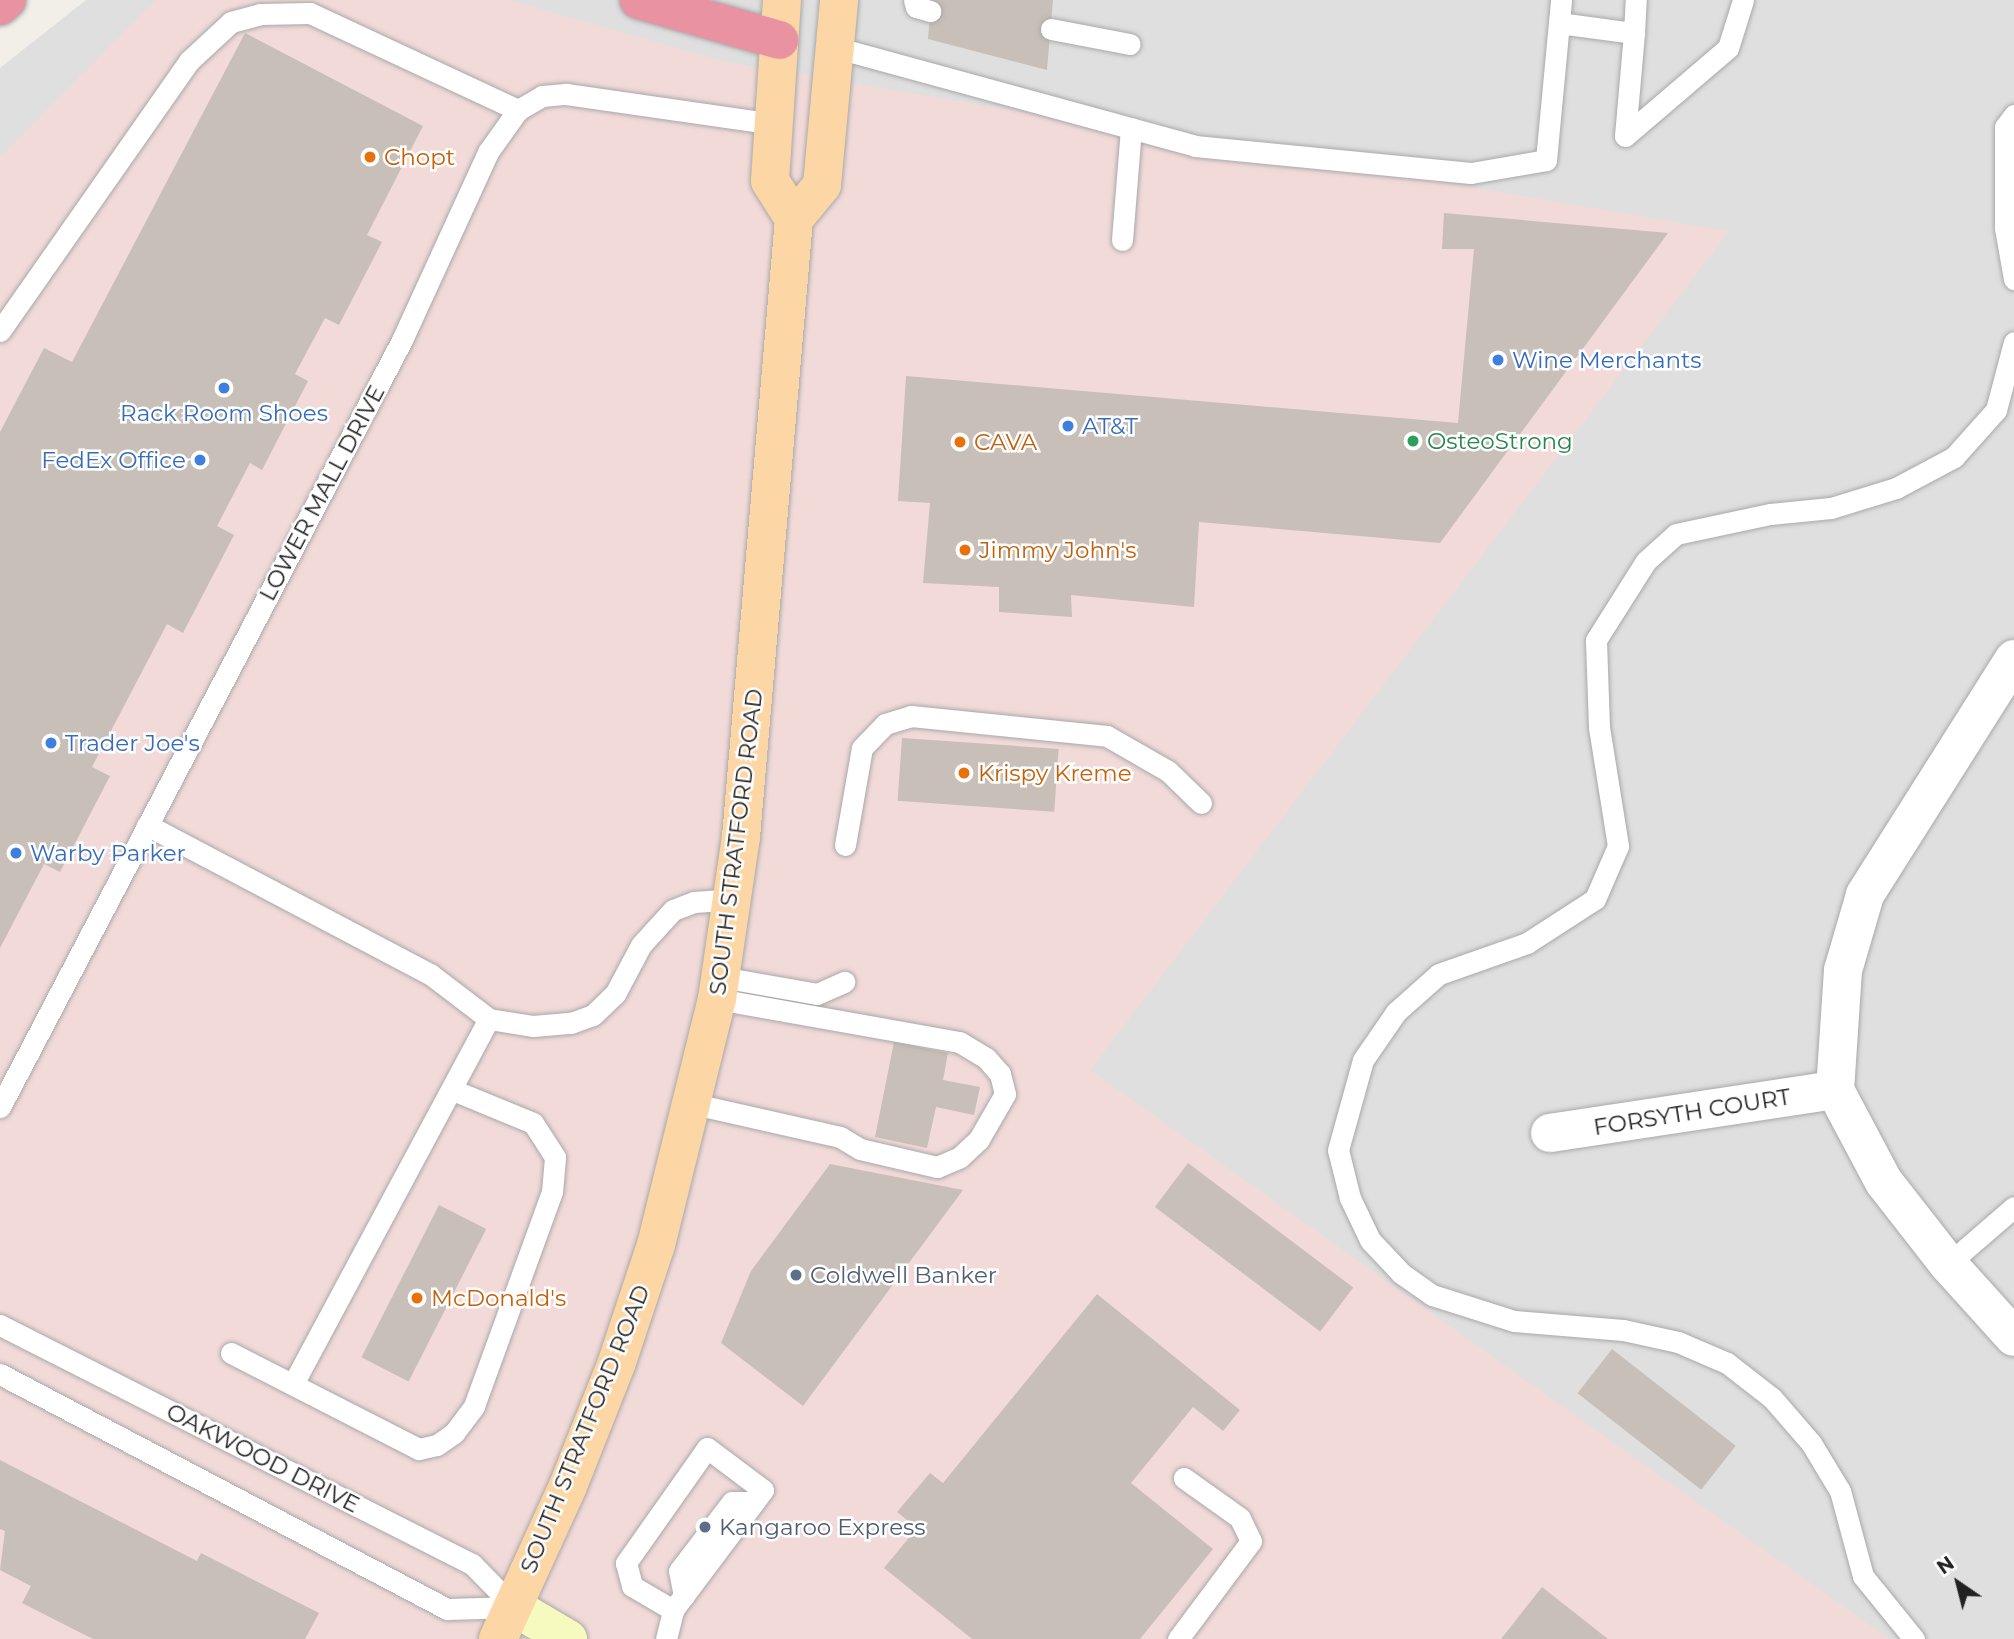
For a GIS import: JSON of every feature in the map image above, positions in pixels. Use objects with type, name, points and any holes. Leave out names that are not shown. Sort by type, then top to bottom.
[{"type":"highway","points":[[0,6],[7,0]]},
{"type":"highway","points":[[639,0],[779,40]]},
{"type":"main road","points":[[782,0],[770,181],[794,219],[822,185],[839,0]]},
{"type":"main road","points":[[779,40],[834,47]]},
{"type":"main road","name":"SOUTH STRATFORD ROAD","points":[[506,1623],[616,1365],[656,1245],[694,1104],[719,988],[733,899],[794,219]]},
{"type":"street","points":[[2014,659],[1865,895],[1843,970],[1835,1090],[1884,1182],[1948,1264],[2014,1338]]},
{"type":"street","name":"FORSYTH COURT","points":[[1550,1133],[1835,1090]]},
{"type":"street","name":"OAKWOOD DRIVE","points":[[506,1623],[568,1639]]},
{"type":"lane","points":[[834,47],[1195,146],[1471,173],[1546,160],[1561,0]]},
{"type":"lane","points":[[1636,0],[1625,136],[1728,48],[1744,0]]},
{"type":"lane","points":[[0,331],[189,61],[231,22],[260,14],[310,13],[517,110],[542,96],[566,94],[774,124]]},
{"type":"lane","points":[[1559,23],[1634,33]]},
{"type":"lane","points":[[1051,29],[1130,44]]},
{"type":"lane","name":"LOWER MALL DRIVE","points":[[0,1107],[402,340],[488,152],[517,110]]},
{"type":"lane","points":[[2014,115],[2005,127],[2005,228],[2014,279]]},
{"type":"lane","points":[[1122,240],[1131,128]]},
{"type":"lane","points":[[1914,1639],[1863,1576],[1840,1491],[1811,1443],[1772,1398],[1727,1363],[1678,1342],[1623,1330],[1514,1321],[1432,1295],[1401,1273],[1370,1240],[1350,1198],[1338,1150],[1363,1060],[1396,1013],[1439,974],[1527,943],[1595,899],[1618,846],[1599,727],[1596,640],[1646,561],[1676,534],[1770,514],[1831,508],[1896,488],[1954,457],[1996,410],[2014,342]]},
{"type":"lane","points":[[845,845],[862,748],[885,724],[911,716],[1107,736],[1168,771],[1201,803]]},
{"type":"lane","points":[[147,825],[430,974],[489,1019],[552,1026],[593,1015],[615,994],[641,945],[673,910],[694,902],[733,899]]},
{"type":"lane","points":[[719,988],[817,994],[844,982]]},
{"type":"lane","points":[[694,1104],[840,1138],[860,1149],[937,1167],[960,1157],[979,1139],[1005,1094],[993,1066],[959,1042],[719,988]]},
{"type":"lane","points":[[293,1384],[489,1019]]},
{"type":"lane","points":[[231,1353],[419,1448],[437,1445],[454,1433],[474,1406],[552,1192],[555,1157],[533,1123],[453,1090]]},
{"type":"lane","points":[[1948,1264],[2014,1207]]},
{"type":"lane","name":"OAKWOOD DRIVE","points":[[0,1325],[472,1564],[506,1623]]},
{"type":"lane","name":"OAKWOOD DRIVE","points":[[0,1374],[447,1609],[506,1623]]},
{"type":"lane","points":[[666,1639],[679,1603],[763,1490],[707,1448],[626,1563],[632,1586],[679,1603]]},
{"type":"lane","points":[[1178,1639],[1251,1541],[1240,1518],[1184,1478]]},
{"type":"shaded area","points":[[86,0],[2014,0],[2014,1639],[0,1639],[0,68]]},
{"type":"shaded area","points":[[156,0],[509,0],[726,62],[1729,231],[1090,1070],[1889,1639],[0,1639],[0,157]]},
{"type":"building","points":[[931,0],[1053,0],[1047,70],[928,39]]},
{"type":"building","points":[[245,33],[423,126],[367,235],[382,242],[339,325],[325,318],[295,374],[308,381],[262,470],[250,463],[217,526],[234,535],[183,633],[167,624],[92,767],[110,776],[60,872],[44,864],[0,948],[0,432],[44,348],[72,362]]},
{"type":"building","points":[[1444,213],[1668,233],[1440,543],[1199,522],[1194,607],[1071,595],[1072,617],[999,612],[999,587],[923,583],[930,503],[898,501],[906,376],[1458,423],[1474,249],[1442,249]]},
{"type":"building","points":[[902,738],[1059,749],[1054,812],[898,801]]},
{"type":"building","points":[[894,1042],[948,1053],[943,1080],[980,1087],[974,1115],[936,1107],[927,1148],[875,1137]]},
{"type":"building","points":[[1188,1163],[1353,1288],[1320,1332],[1155,1207]]},
{"type":"building","points":[[830,1164],[963,1190],[803,1406],[721,1343],[751,1271]]},
{"type":"building","points":[[439,1205],[486,1229],[409,1381],[361,1357]]},
{"type":"building","points":[[1097,1294],[1240,1410],[1223,1431],[1193,1407],[1131,1483],[1213,1549],[1140,1639],[972,1639],[884,1568],[917,1528],[897,1512],[930,1473],[943,1483]]},
{"type":"building","points":[[1612,1349],[1736,1446],[1701,1490],[1578,1393]]},
{"type":"building","points":[[0,1460],[197,1561],[201,1553],[319,1613],[305,1639],[93,1639],[22,1603],[31,1586],[0,1570],[5,1531],[0,1529]]},
{"type":"building","points":[[1542,1587],[1608,1639],[1501,1639]]},
{"type":"place","name":"Chopt","points":[[370,157]]},
{"type":"place","name":"Wine Merchants","points":[[1498,360]]},
{"type":"place","name":"Rack Room Shoes","points":[[224,388]]},
{"type":"place","name":"AT&T","points":[[1068,426]]},
{"type":"place","name":"OsteoStrong","points":[[1413,441]]},
{"type":"place","name":"CAVA","points":[[960,442]]},
{"type":"place","name":"FedEx Office","points":[[200,460]]},
{"type":"place","name":"Jimmy John's","points":[[965,550]]},
{"type":"place","name":"Trader Joe's","points":[[51,743]]},
{"type":"place","name":"Krispy Kreme","points":[[964,773]]},
{"type":"place","name":"Warby Parker","points":[[16,853]]},
{"type":"place","name":"Coldwell Banker","points":[[796,1275]]},
{"type":"place","name":"McDonald's","points":[[417,1298]]},
{"type":"place","name":"Kangaroo Express","points":[[705,1527]]}]
